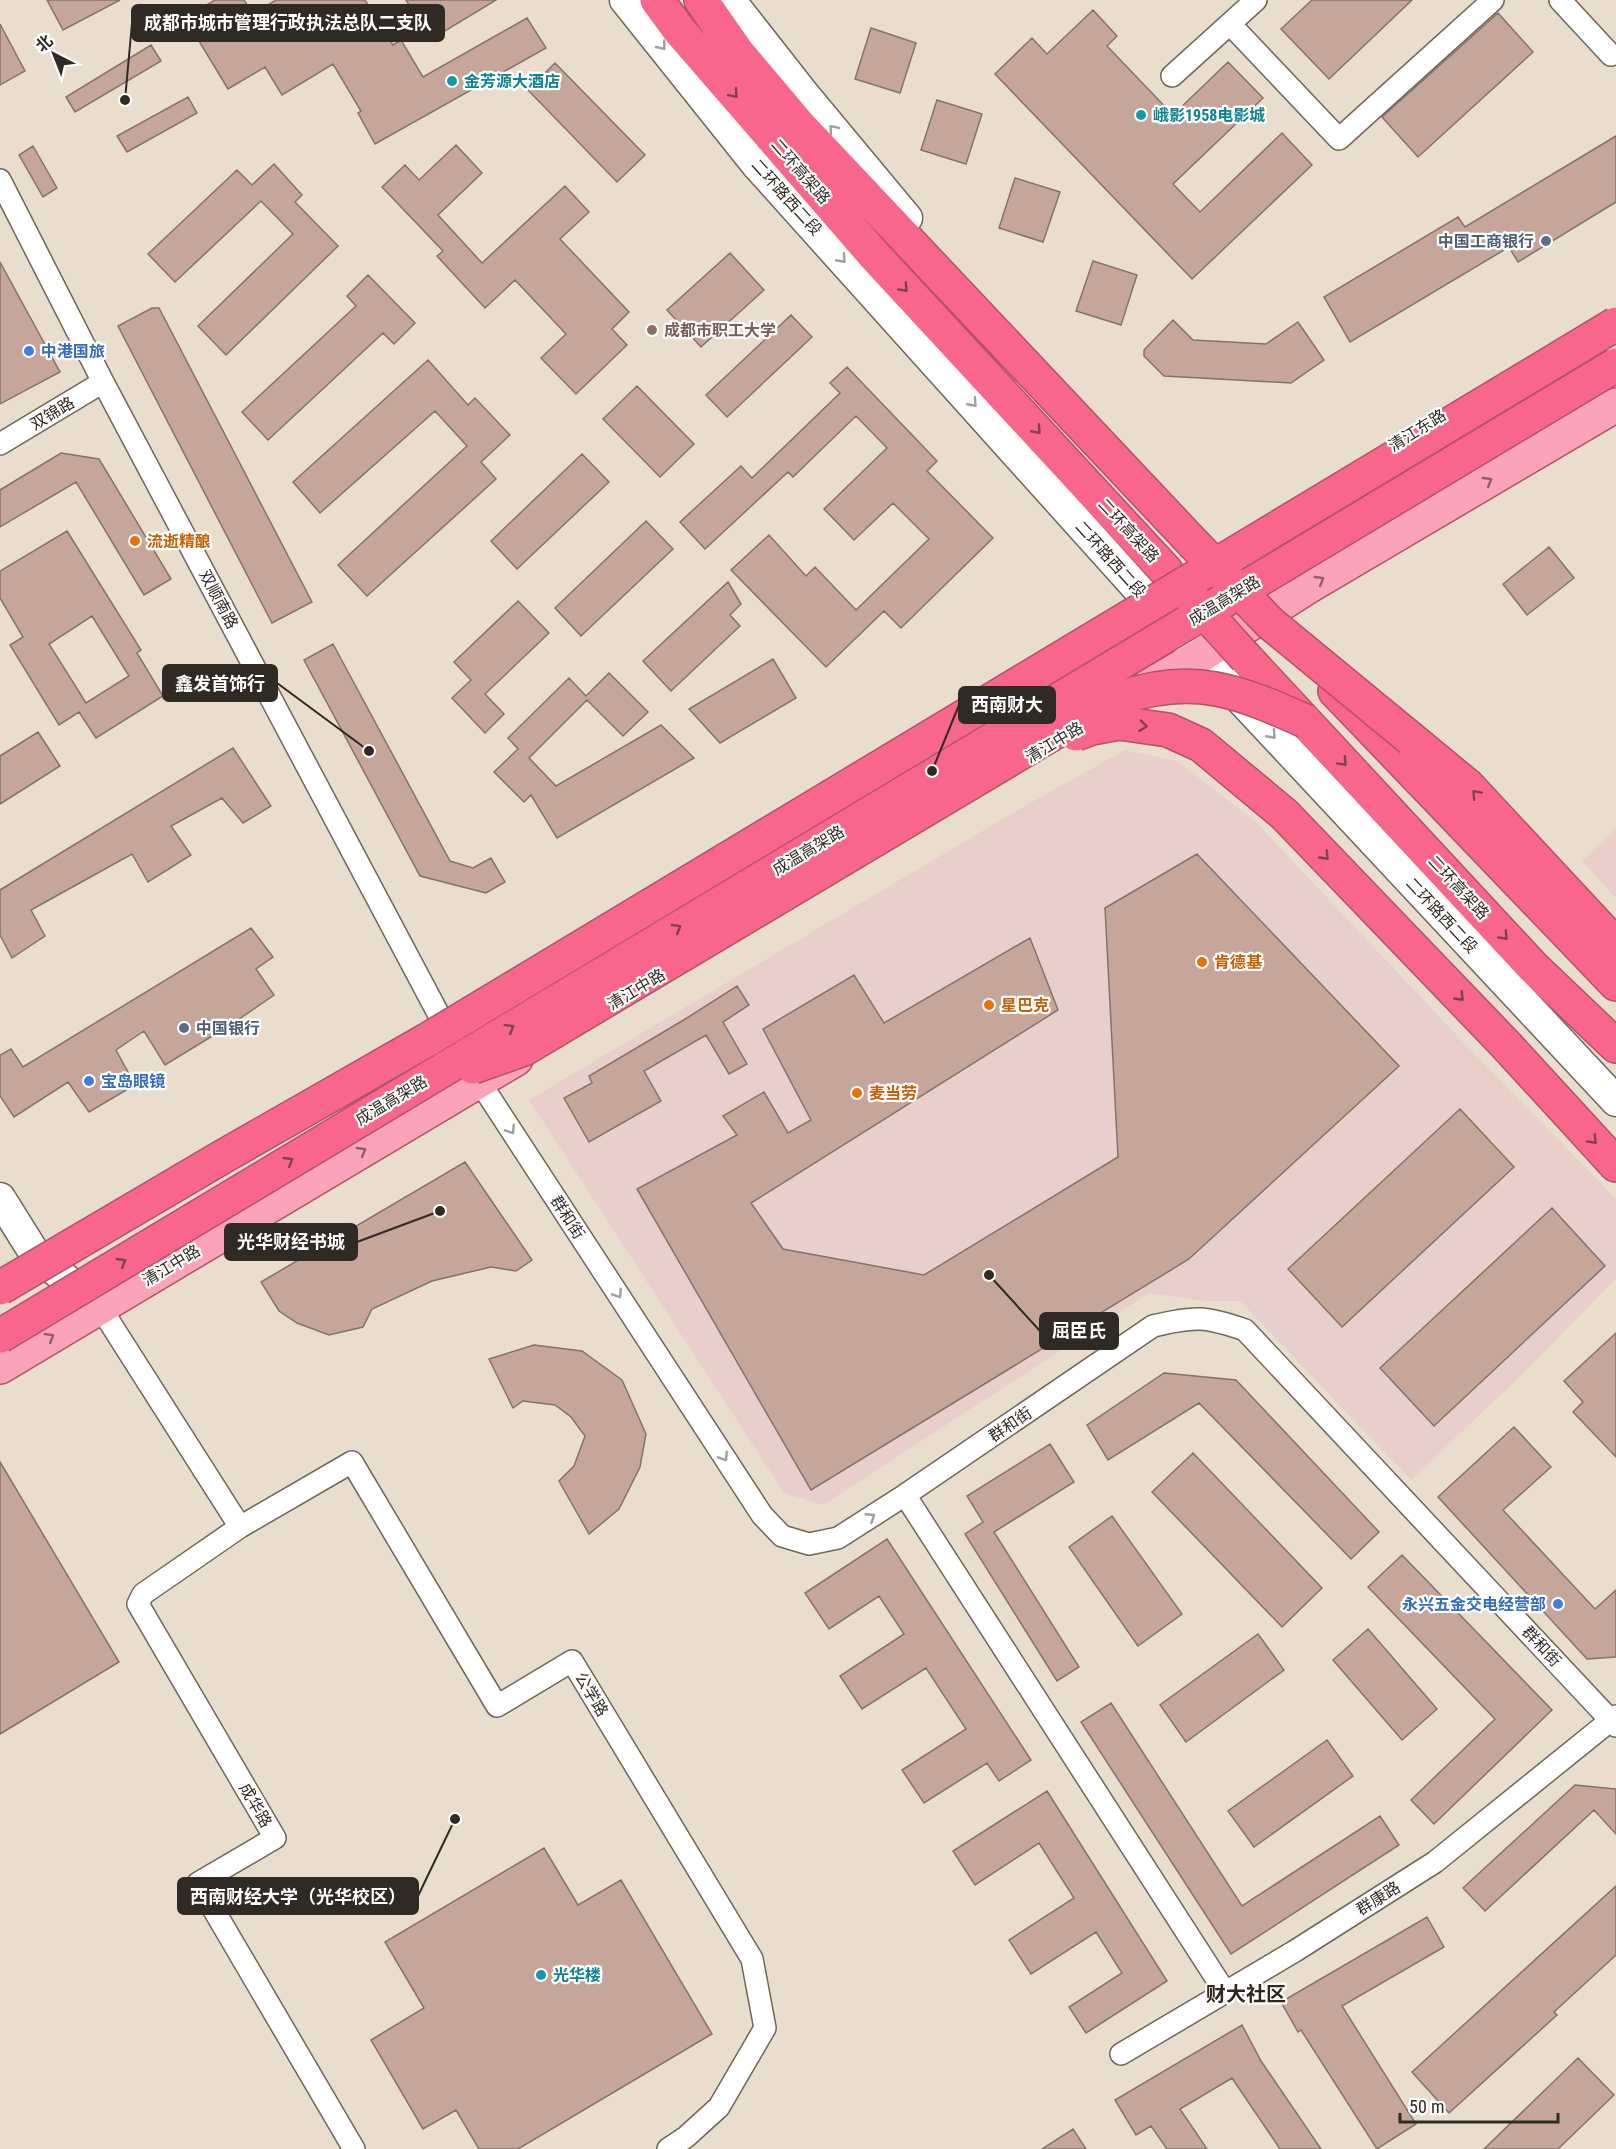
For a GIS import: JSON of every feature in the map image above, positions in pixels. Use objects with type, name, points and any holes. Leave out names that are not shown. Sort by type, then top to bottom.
[{"type":"highway","name":"二环高架路","points":[[657,0],[679,30],[873,254],[1533,967],[1616,1046]]},
{"type":"highway","name":"二环高架路","points":[[701,0],[738,52],[797,123],[1270,617],[1616,984]]},
{"type":"highway","name":"成温高架路","points":[[0,1288],[427,1040],[1616,324]]},
{"type":"highway","name":"成温高架路","points":[[0,1335],[1616,365]]},
{"type":"highway","points":[[1270,617],[1468,786],[1616,945]]},
{"type":"highway","points":[[406,1090],[524,1048],[1083,716],[1118,698],[1160,687],[1215,687],[1259,701],[1305,721]]},
{"type":"highway","points":[[1007,761],[1092,728],[1119,723],[1167,730],[1201,745],[1284,814],[1514,1054],[1616,1165]]},
{"type":"main road","name":"二环路西二段","points":[[625,0],[756,164],[1147,599],[1616,1101]]},
{"type":"main road","points":[[730,0],[889,198],[1044,373],[1218,553],[1270,617],[1616,971]]},
{"type":"main road","name":"清江东路","points":[[1218,553],[1616,307]]},
{"type":"main road","points":[[1270,617],[1616,405]]},
{"type":"main road","points":[[0,1276],[1147,599],[1218,553]]},
{"type":"main road","name":"清江中路","points":[[0,1367],[479,1081],[1270,617]]},
{"type":"main road","points":[[0,1198],[35,1254],[100,1307]]},
{"type":"main road","points":[[0,1270],[35,1254]]},
{"type":"street","points":[[1172,76],[1256,0]]},
{"type":"street","points":[[1230,24],[1338,139],[1493,0]]},
{"type":"street","points":[[1560,0],[1611,54]]},
{"type":"street","name":"双顺南路","points":[[0,180],[104,382],[440,1017]]},
{"type":"street","name":"双锦路","points":[[0,444],[104,382]]},
{"type":"street","name":"群和街","points":[[479,1081],[762,1515],[782,1536],[809,1544],[838,1538],[1154,1326],[1188,1318],[1216,1320],[1245,1330],[1614,1720]]},
{"type":"street","points":[[100,1307],[240,1527]]},
{"type":"street","name":"公学路","points":[[240,1527],[352,1462],[497,1706],[572,1661],[752,1959],[765,2028],[719,2107],[686,2137],[668,2149]]},
{"type":"street","points":[[905,1495],[1225,1992]]},
{"type":"street","name":"成华路","points":[[240,1527],[143,1594],[138,1604],[275,1838],[198,1883],[354,2149]]},
{"type":"street","name":"群康路","points":[[1121,2054],[1295,1951],[1435,1862],[1614,1720]]},
{"type":"shaded area","points":[[1125,750],[1177,761],[1255,821],[1466,1045],[1616,1199],[1616,1279],[1512,1384],[1411,1480],[1240,1301],[1203,1301],[1149,1293],[823,1505],[784,1493],[529,1100],[1009,815]]},
{"type":"shaded area","points":[[1616,829],[1616,898],[1582,861]]},
{"type":"building","points":[[47,0],[120,0],[63,30]]},
{"type":"building","points":[[215,0],[244,0],[253,14],[276,0],[365,0],[393,45],[401,40],[423,77],[527,18],[546,48],[375,144],[358,113],[361,111],[333,64],[282,95],[265,67],[228,89],[185,18]]},
{"type":"building","points":[[406,0],[496,0],[430,40]]},
{"type":"building","points":[[1312,0],[1412,0],[1329,79],[1281,29]]},
{"type":"building","points":[[1093,10],[1117,36],[1107,46],[1173,115],[1228,62],[1263,98],[1173,184],[1200,212],[1282,133],[1312,165],[1192,279],[995,74],[1032,38],[1047,54]]},
{"type":"building","points":[[1498,13],[1533,52],[1418,157],[1382,117]]},
{"type":"building","points":[[0,24],[25,71],[0,85]]},
{"type":"building","points":[[871,28],[916,43],[900,93],[855,79]]},
{"type":"building","points":[[151,45],[161,61],[75,112],[66,97]]},
{"type":"building","points":[[555,63],[645,155],[617,182],[528,90]]},
{"type":"building","points":[[188,97],[197,113],[127,152],[117,136]]},
{"type":"building","points":[[937,100],[982,114],[966,164],[921,150]]},
{"type":"building","points":[[1616,136],[1616,202],[1518,262],[1509,247],[1350,342],[1324,297],[1458,217],[1465,227]]},
{"type":"building","points":[[456,145],[482,173],[438,215],[482,263],[565,186],[589,212],[560,239],[629,312],[612,329],[627,345],[576,394],[541,358],[566,334],[515,280],[485,308],[437,256],[443,251],[382,187],[405,165],[419,180]]},
{"type":"building","points":[[33,146],[57,188],[43,197],[19,155]]},
{"type":"building","points":[[274,164],[302,195],[295,202],[338,246],[226,355],[198,326],[293,234],[261,201],[175,282],[148,254],[237,170],[252,185]]},
{"type":"building","points":[[1015,178],[1060,192],[1043,242],[999,228]]},
{"type":"building","points":[[730,253],[764,290],[701,347],[667,310]]},
{"type":"building","points":[[1093,261],[1137,275],[1121,325],[1076,311]]},
{"type":"building","points":[[0,262],[60,372],[0,404]]},
{"type":"building","points":[[368,275],[415,323],[394,344],[383,333],[268,440],[242,412],[356,306],[347,296]]},
{"type":"building","points":[[152,308],[159,308],[312,602],[272,623],[118,326]]},
{"type":"building","points":[[791,315],[812,337],[727,417],[706,395]]},
{"type":"building","points":[[1173,320],[1193,340],[1266,344],[1298,322],[1324,360],[1291,383],[1164,376],[1144,356],[1144,350]]},
{"type":"building","points":[[428,360],[468,405],[475,398],[510,435],[481,462],[496,479],[367,596],[338,565],[467,446],[435,411],[320,513],[293,482]]},
{"type":"building","points":[[847,367],[937,461],[927,471],[993,538],[901,628],[884,611],[826,667],[731,570],[769,535],[806,576],[815,567],[856,610],[929,539],[893,503],[854,540],[824,509],[887,448],[856,416],[793,477],[788,472],[705,549],[680,522],[741,466],[752,478],[840,393],[830,383]]},
{"type":"building","points":[[637,386],[694,444],[660,477],[603,419]]},
{"type":"building","points":[[61,453],[99,459],[171,579],[144,595],[76,482],[0,527],[0,490]]},
{"type":"building","points":[[582,454],[609,482],[517,569],[491,541]]},
{"type":"building","points":[[646,521],[673,549],[581,636],[555,608]]},
{"type":"building","points":[[67,531],[141,650],[137,653],[163,696],[96,738],[79,712],[59,725],[10,645],[23,637],[0,598],[0,571]],"holes":[[[92,616],[129,676],[86,703],[49,644]]]},
{"type":"building","points":[[1549,547],[1574,578],[1527,615],[1503,584]]},
{"type":"building","points":[[728,582],[741,604],[730,615],[740,626],[671,691],[643,661]]},
{"type":"building","points":[[518,601],[549,633],[485,694],[504,714],[485,733],[452,698],[471,680],[454,662]]},
{"type":"building","points":[[333,644],[450,861],[473,868],[491,858],[505,882],[486,893],[420,876],[304,660]]},
{"type":"building","points":[[773,659],[796,698],[720,743],[689,709]]},
{"type":"building","points":[[609,673],[648,712],[623,736],[587,700],[529,758],[556,786],[661,725],[694,758],[557,838],[531,795],[524,802],[494,772],[518,749],[508,738],[569,678],[586,696]]},
{"type":"building","points":[[38,732],[60,766],[0,804],[0,756]]},
{"type":"building","points":[[233,748],[271,806],[243,823],[222,798],[171,826],[191,855],[148,882],[132,854],[31,910],[45,936],[12,958],[0,935],[0,890]]},
{"type":"building","points":[[1197,854],[1399,1066],[1189,1259],[811,1490],[637,1189],[737,1135],[723,1116],[764,1092],[788,1133],[811,1120],[763,1029],[854,975],[884,1023],[1030,938],[1058,1010],[751,1203],[783,1249],[924,1275],[1118,1157],[1105,908]]},
{"type":"building","points":[[251,928],[273,957],[256,969],[274,995],[165,1065],[144,1031],[116,1050],[135,1085],[89,1112],[68,1082],[14,1117],[0,1096],[0,1055],[11,1049],[23,1067]]},
{"type":"building","points":[[737,986],[749,1005],[723,1022],[747,1064],[729,1074],[706,1035],[644,1071],[661,1101],[589,1142],[564,1098],[592,1083],[589,1076]]},
{"type":"building","points":[[1460,1109],[1514,1167],[1342,1327],[1288,1269]]},
{"type":"building","points":[[465,1162],[532,1260],[516,1271],[491,1267],[432,1281],[372,1309],[363,1327],[329,1335],[297,1323],[279,1311],[261,1282]]},
{"type":"building","points":[[1552,1208],[1605,1266],[1434,1426],[1380,1368]]},
{"type":"building","points":[[1616,1333],[1616,1457],[1573,1412],[1583,1402],[1564,1381]]},
{"type":"building","points":[[534,1345],[582,1351],[622,1380],[646,1434],[640,1467],[619,1509],[589,1534],[559,1481],[574,1466],[585,1436],[571,1417],[555,1405],[523,1401],[513,1408],[489,1359]]},
{"type":"building","points":[[1164,1373],[1236,1380],[1379,1532],[1351,1559],[1199,1403],[1108,1460],[1087,1425]]},
{"type":"building","points":[[1514,1427],[1551,1467],[1503,1510],[1595,1609],[1616,1590],[1616,1657],[1587,1659],[1438,1497]]},
{"type":"building","points":[[1050,1444],[1074,1482],[994,1532],[1079,1667],[1057,1681],[965,1534],[983,1522],[967,1496]]},
{"type":"building","points":[[1193,1453],[1322,1588],[1282,1627],[1152,1492]]},
{"type":"building","points":[[0,1462],[119,1662],[0,1734]]},
{"type":"building","points":[[1112,1516],[1182,1614],[1138,1646],[1069,1547]]},
{"type":"building","points":[[887,1539],[1031,1760],[999,1781],[987,1763],[924,1803],[902,1770],[966,1729],[926,1668],[862,1709],[840,1676],[904,1634],[879,1596],[829,1629],[805,1593]]},
{"type":"building","points":[[1402,1555],[1552,1710],[1434,1824],[1411,1800],[1495,1719],[1368,1587]]},
{"type":"building","points":[[1368,1629],[1437,1709],[1402,1740],[1333,1660]]},
{"type":"building","points":[[1258,1634],[1284,1670],[1186,1742],[1160,1705]]},
{"type":"building","points":[[1111,1703],[1242,1906],[1380,1816],[1399,1845],[1231,1954],[1081,1722]]},
{"type":"building","points":[[1327,1740],[1353,1776],[1254,1847],[1228,1811]]},
{"type":"building","points":[[1575,1785],[1616,1789],[1616,1834],[1594,1810],[1485,1911],[1463,1888]]},
{"type":"building","points":[[1047,1791],[1167,1981],[1086,2033],[1069,2007],[1122,1973],[1096,1932],[1031,1974],[1009,1940],[1074,1898],[1039,1843],[975,1885],[953,1851]]},
{"type":"building","name":"光华楼","points":[[544,1848],[578,1905],[621,1880],[712,2034],[518,2149],[479,2149],[456,2110],[423,2129],[371,2040],[424,2008],[385,1942]]},
{"type":"building","points":[[1616,1886],[1616,1955],[1554,2012],[1557,2015],[1449,2113],[1412,2072]]},
{"type":"building","points":[[1427,1917],[1444,1947],[1342,2006],[1416,2124],[1377,2149],[1301,2030],[1298,2032],[1281,2002]]},
{"type":"building","points":[[1242,2025],[1261,2061],[1321,2149],[1280,2149],[1232,2078],[1180,2109],[1207,2149],[1167,2149],[1151,2126],[1136,2135],[1115,2100]]},
{"type":"building","points":[[1578,2058],[1614,2095],[1558,2149],[1484,2149]]},
{"type":"building","points":[[1073,2129],[1086,2149],[1042,2149]]},
{"type":"place","name":"金芳源大酒店","points":[[452,81]]},
{"type":"place","name":"成都市城市管理行政执法总队二支队","points":[[125,100]]},
{"type":"place","name":"峨影1958电影城","points":[[1141,115]]},
{"type":"place","name":"中国工商银行","points":[[1546,241]]},
{"type":"place","name":"成都市职工大学","points":[[652,330]]},
{"type":"place","name":"中港国旅","points":[[29,351]]},
{"type":"place","name":"流逝精酿","points":[[135,541]]},
{"type":"place","name":"鑫发首饰行","points":[[369,751]]},
{"type":"place","name":"西南财大","points":[[932,771]]},
{"type":"place","name":"肯德基","points":[[1202,962]]},
{"type":"place","name":"星巴克","points":[[989,1005]]},
{"type":"place","name":"中国银行","points":[[184,1028]]},
{"type":"place","name":"宝岛眼镜","points":[[89,1081]]},
{"type":"place","name":"麦当劳","points":[[857,1093]]},
{"type":"place","name":"光华财经书城","points":[[440,1211]]},
{"type":"place","name":"屈臣氏","points":[[989,1275]]},
{"type":"place","name":"永兴五金交电经营部","points":[[1558,1604]]},
{"type":"place","name":"西南财经大学（光华校区）","points":[[455,1819]]},
{"type":"place","name":"光华楼","points":[[541,1975]]},
{"type":"district","name":"财大社区","points":[[1246,1994]]}]
